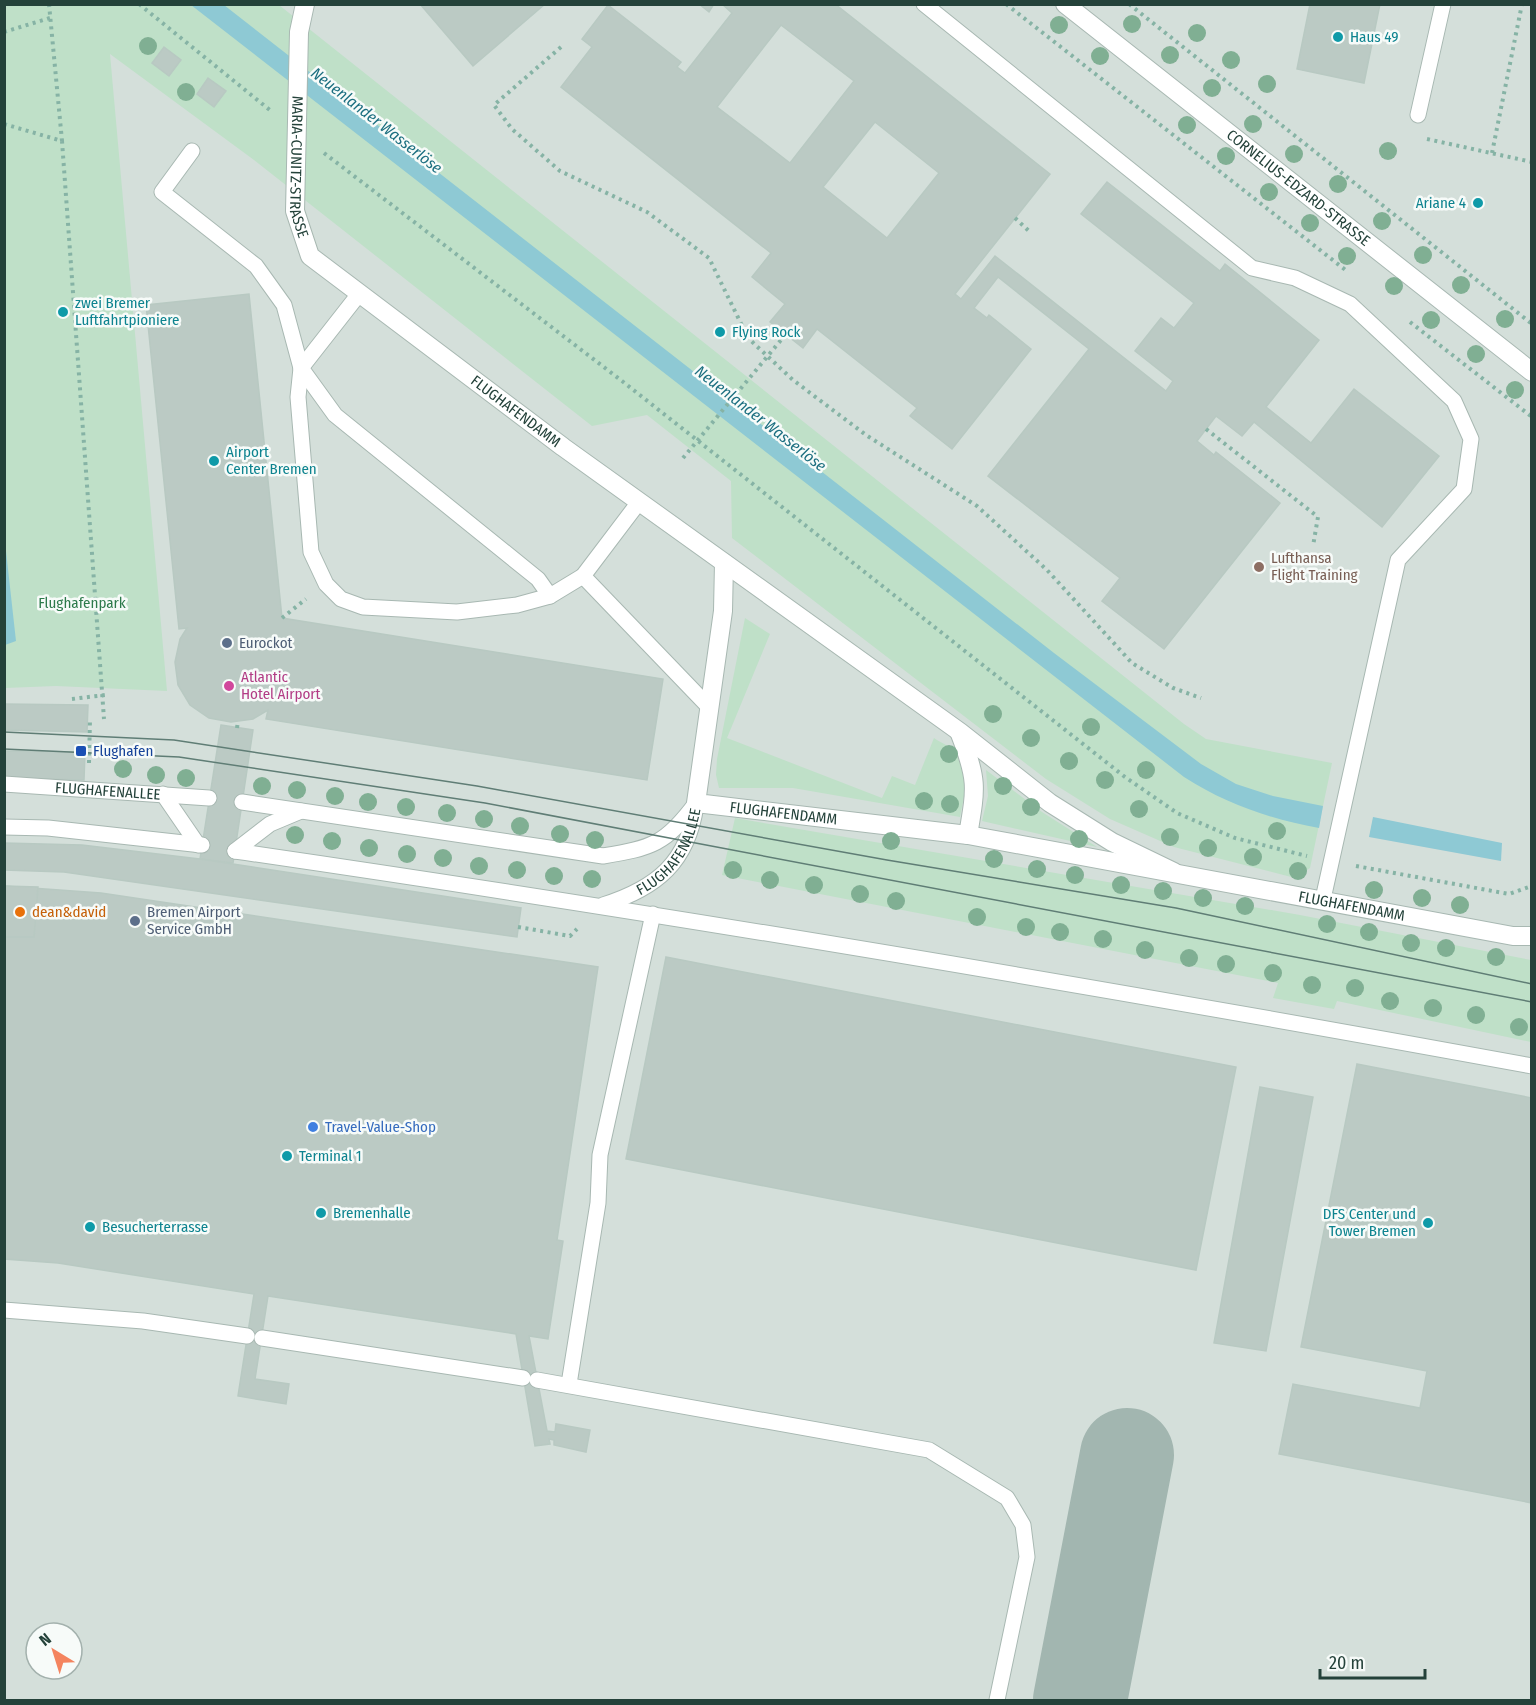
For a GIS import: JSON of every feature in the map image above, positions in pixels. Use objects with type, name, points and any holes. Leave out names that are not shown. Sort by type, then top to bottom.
[{"type":"street","name":"MARIA-CUNITZ-STRASSE","points":[[304,4],[297,96],[295,211],[310,256]]},
{"type":"street","name":"CORNELIUS-EDZARD-STRASSE","points":[[1065,4],[1532,372]]},
{"type":"street","name":"FLUGHAFENDAMM","points":[[310,256],[639,502],[960,732],[1050,803],[1112,842],[1174,872]]},
{"type":"street","points":[[696,803],[723,611],[724,563]]},
{"type":"street","points":[[960,732],[974,768],[975,793],[968,835]]},
{"type":"street","name":"FLUGHAFENDAMM","points":[[696,803],[968,835],[1513,936],[1532,936]]},
{"type":"lane","points":[[924,4],[1252,268],[1295,278],[1350,304],[1454,401],[1471,439],[1464,489],[1398,560],[1323,899]]},
{"type":"lane","points":[[1418,116],[1443,4]]},
{"type":"lane","points":[[192,151],[162,192],[256,266],[284,305],[301,368],[335,415],[538,579],[550,596]]},
{"type":"lane","points":[[359,294],[301,368],[298,397],[311,552],[326,584],[341,599],[363,607],[457,612],[517,605],[550,596],[583,576],[639,502]]},
{"type":"lane","points":[[583,576],[708,706]]},
{"type":"lane","name":"FLUGHAFENALLEE","points":[[4,784],[209,798]]},
{"type":"lane","points":[[4,827],[48,828],[200,845],[163,794]]},
{"type":"lane","name":"FLUGHAFENALLEE","points":[[242,802],[603,856],[642,849],[667,838],[696,803]]},
{"type":"lane","name":"FLUGHAFENALLEE","points":[[303,810],[270,824],[235,851],[601,906],[629,897],[649,886],[672,867],[693,825],[696,803]]},
{"type":"lane","points":[[601,906],[1238,1012],[1532,1066]]},
{"type":"lane","points":[[569,1384],[598,1203],[600,1155],[653,914]]},
{"type":"lane","points":[[4,1310],[143,1321],[569,1384],[929,1450],[1007,1498],[1023,1525],[1027,1557],[997,1701]]},
{"type":"path","points":[[49,4],[62,141],[105,695],[104,719]]},
{"type":"path","points":[[139,4],[296,132],[697,441],[1125,777],[1177,813],[1235,838],[1331,862],[1509,894],[1532,886]]},
{"type":"path","points":[[1006,4],[1354,277]]},
{"type":"path","points":[[1130,4],[1532,324]]},
{"type":"path","points":[[1492,153],[1522,4]]},
{"type":"path","points":[[4,32],[51,18]]},
{"type":"path","points":[[561,47],[494,105],[512,129],[560,171],[647,213],[709,258],[748,338],[794,380],[866,435],[977,506],[1047,570],[1132,663],[1173,688],[1201,698]]},
{"type":"path","points":[[1418,116],[1411,136],[1532,162]]},
{"type":"path","points":[[4,124],[62,141]]},
{"type":"path","points":[[1015,218],[1030,232]]},
{"type":"path","points":[[1401,314],[1532,417]]},
{"type":"path","points":[[683,458],[786,334]]},
{"type":"path","points":[[1206,429],[1318,517],[1313,546]]},
{"type":"path","points":[[72,699],[105,695]]},
{"type":"path","points":[[89,768],[90,719]]},
{"type":"path","points":[[237,728],[238,721]]},
{"type":"shaded area","points":[[5,5],[1531,5],[1531,1700],[5,1700]]},
{"type":"green space","name":"Flughafenpark","points":[[4,5],[279,5],[1184,724],[1206,739],[1332,763],[1310,868],[1295,878],[1174,847],[1110,819],[1046,779],[732,538],[731,481],[647,415],[592,426],[254,160],[110,54],[167,691],[56,686],[5,688]]},
{"type":"green space","points":[[745,618],[770,634],[727,738],[882,798],[892,776],[915,785],[934,738],[956,751],[964,764],[965,787],[960,817],[793,788],[719,788],[716,775],[717,759]]},
{"type":"green space","points":[[986,770],[1042,812],[1097,847],[982,821],[988,796]]},
{"type":"green space","points":[[735,818],[1300,915],[1531,960],[1531,1042],[1337,1001],[1334,1009],[1273,998],[1278,983],[722,875]]},
{"type":"water","points":[[191,5],[224,5],[1054,653],[1201,764],[1236,784],[1273,796],[1323,806],[1319,828],[1283,820],[1232,803],[1184,777]]},
{"type":"water","points":[[4,533],[16,641],[5,645],[4,645]]},
{"type":"water","points":[[1373,817],[1502,843],[1501,861],[1369,837]]},
{"type":"building","points":[[420,4],[545,4],[473,66]]},
{"type":"building","points":[[699,4],[714,4],[709,12]]},
{"type":"building","points":[[722,4],[835,4],[1050,174],[955,294],[961,299],[995,256],[1166,391],[1173,381],[1135,351],[1161,318],[1174,328],[1194,303],[1081,214],[1107,182],[1220,271],[1225,264],[1319,340],[1266,407],[1311,443],[1354,389],[1439,456],[1382,527],[1254,422],[1242,436],[1216,416],[1197,441],[1214,455],[1216,452],[1280,503],[1164,649],[1102,601],[1120,578],[988,476],[1089,349],[998,277],[974,308],[987,318],[989,315],[1031,349],[952,449],[910,416],[917,408],[817,329],[803,348],[770,322],[785,304],[752,277],[771,253],[561,87],[592,47],[582,39],[608,5],[681,62],[677,67],[685,73],[732,13]],"holes":[[[781,25],[854,81],[790,163],[717,107]],[[875,122],[939,173],[887,238],[823,187]]]},
{"type":"building","name":"Haus 49","points":[[1310,4],[1380,4],[1364,83],[1297,69]]},
{"type":"building","points":[[164,47],[181,60],[169,76],[152,63]]},
{"type":"building","points":[[208,78],[226,91],[214,107],[197,94]]},
{"type":"building","name":"Airport Center Bremen","points":[[249,294],[282,618],[663,679],[647,780],[266,719],[268,710],[253,719],[231,722],[209,718],[190,705],[178,685],[175,662],[180,639],[187,628],[179,629],[146,305]]},
{"type":"building","points":[[4,704],[88,705],[87,732],[4,730]]},
{"type":"building","points":[[221,725],[253,730],[233,863],[200,859]]},
{"type":"building","points":[[4,751],[85,752],[84,780],[4,778]]},
{"type":"building","points":[[4,843],[82,845],[200,859],[521,908],[517,937],[64,872],[4,870]]},
{"type":"building","name":"Terminal 1","points":[[4,886],[101,893],[598,967],[557,1240],[563,1241],[548,1339],[529,1336],[547,1431],[555,1432],[556,1424],[590,1430],[586,1452],[554,1445],[554,1440],[549,1439],[550,1444],[535,1446],[516,1334],[268,1296],[255,1379],[289,1384],[286,1404],[238,1396],[254,1294],[58,1263],[4,1259]]},
{"type":"building","name":"dean&david","points":[[4,886],[38,887],[34,937],[4,937]]},
{"type":"building","points":[[666,957],[1236,1067],[1196,1270],[626,1159]]},
{"type":"building","name":"DFS Center und Tower Bremen","points":[[1357,1064],[1532,1098],[1532,1503],[1279,1454],[1293,1384],[1420,1408],[1427,1371],[1301,1347]]},
{"type":"building","points":[[1260,1087],[1313,1097],[1266,1351],[1214,1343]]},
{"type":"taxiway","points":[[1080,1700],[1127,1455]]},
{"type":"tram line","points":[[4,732],[174,740],[477,786],[887,860],[1176,908],[1532,984]]},
{"type":"tram line","points":[[4,749],[179,757],[485,803],[1532,1002]]},
{"type":"place","name":"Haus 49","points":[[1338,37]]},
{"type":"place","name":"Ariane 4","points":[[1478,203]]},
{"type":"place","name":"zwei Bremer Luftfahrtpioniere","points":[[63,312]]},
{"type":"place","name":"Flying Rock","points":[[720,332]]},
{"type":"place","name":"Airport Center Bremen","points":[[214,461]]},
{"type":"place","name":"Lufthansa Flight Training","points":[[1259,567]]},
{"type":"place","name":"Eurockot","points":[[227,643]]},
{"type":"place","name":"Atlantic Hotel Airport","points":[[229,686]]},
{"type":"place","name":"Flughafen","points":[[81,751]]},
{"type":"place","name":"dean&david","points":[[20,912]]},
{"type":"place","name":"Bremen Airport Service GmbH","points":[[135,921]]},
{"type":"place","name":"Travel-Value-Shop","points":[[313,1127]]},
{"type":"place","name":"Terminal 1","points":[[287,1156]]},
{"type":"place","name":"Bremenhalle","points":[[321,1213]]},
{"type":"place","name":"DFS Center und Tower Bremen","points":[[1428,1223]]},
{"type":"place","name":"Besucherterrasse","points":[[90,1227]]},
{"type":"water label","name":"Neuenlander Wasserlöse","points":[[377,120]]},
{"type":"water label","name":"Neuenlander Wasserlöse","points":[[761,418]]}]
